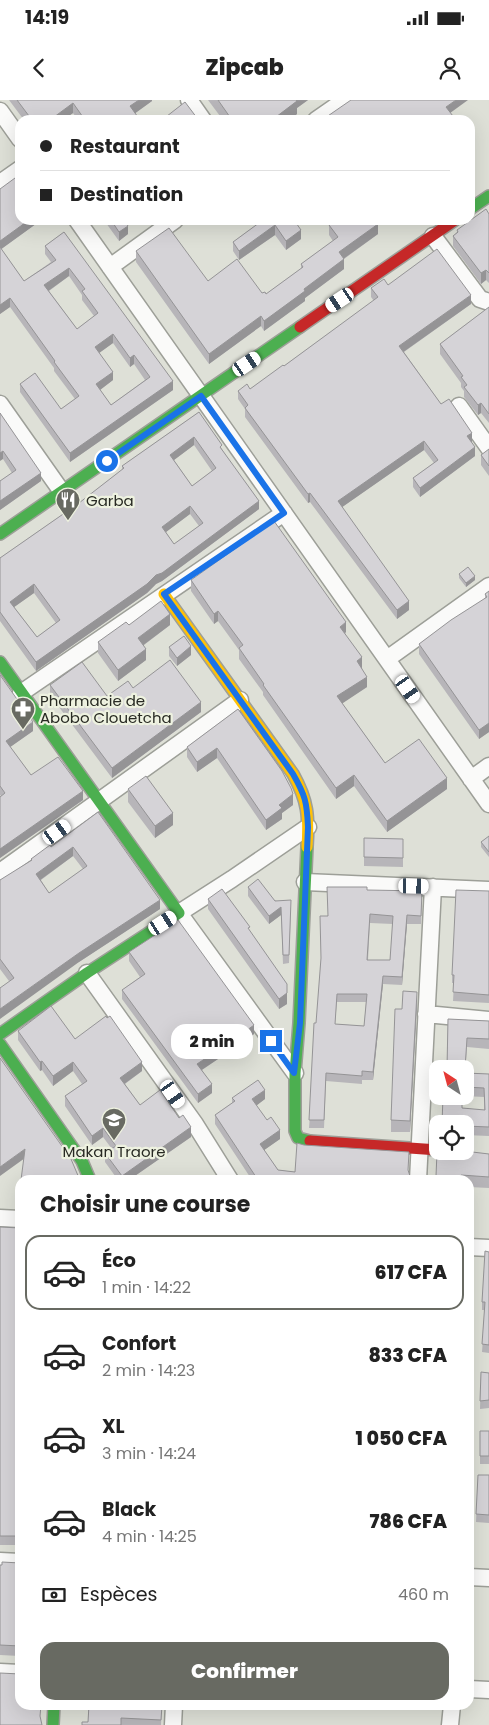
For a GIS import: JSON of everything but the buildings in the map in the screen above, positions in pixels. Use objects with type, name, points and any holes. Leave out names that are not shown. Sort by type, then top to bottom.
[{"type":"street","points":[[189,100],[200,115]]},
{"type":"street","points":[[323,115],[345,100]]},
{"type":"street","points":[[0,111],[15,132]]},
{"type":"street","points":[[0,184],[15,173]]},
{"type":"street","points":[[475,206],[489,196]]},
{"type":"street","points":[[81,225],[489,804]]},
{"type":"street","points":[[110,266],[168,225]]},
{"type":"street","points":[[0,534],[448,225]]},
{"type":"street","points":[[433,236],[480,299],[489,302]]},
{"type":"street","points":[[0,404],[62,492]]},
{"type":"street","points":[[459,406],[489,448]]},
{"type":"street","points":[[21,693],[284,513]]},
{"type":"street","points":[[387,659],[489,586]]},
{"type":"street","points":[[164,594],[293,774],[304,793],[308,808],[300,1023],[294,1073],[295,1131],[298,1138],[305,1141],[429,1150]]},
{"type":"street","points":[[0,662],[294,1073]]},
{"type":"street","points":[[0,872],[240,700]]},
{"type":"street","points":[[471,779],[489,766]]},
{"type":"street","points":[[0,1034],[87,973],[308,827]]},
{"type":"street","points":[[305,882],[489,890]]},
{"type":"street","points":[[418,1175],[433,887]]},
{"type":"street","points":[[87,973],[195,1124],[227,1175]]},
{"type":"street","points":[[426,1014],[489,1020]]},
{"type":"street","points":[[0,1044],[82,1161],[89,1175]]},
{"type":"street","points":[[0,1218],[15,1220]]},
{"type":"street","points":[[474,1248],[489,1248]]},
{"type":"street","points":[[0,1561],[15,1562]]},
{"type":"street","points":[[474,1577],[489,1578]]},
{"type":"street","points":[[0,1672],[15,1673]]},
{"type":"street","points":[[474,1689],[489,1690]]},
{"type":"street","points":[[53,1725],[54,1710]]},
{"type":"street","points":[[173,1725],[174,1710]]},
{"type":"street","points":[[450,1725],[452,1710]]},
{"type":"traffic: fast","points":[[475,206],[489,196]]},
{"type":"traffic: fast","points":[[0,534],[300,327]]},
{"type":"traffic: fast","points":[[0,662],[179,913],[87,973],[0,1034]]},
{"type":"traffic: fast","points":[[307,847],[295,1073],[295,1131],[298,1138],[310,1141]]},
{"type":"traffic: fast","points":[[0,1044],[82,1161],[88,1175]]},
{"type":"traffic: fast","points":[[53,1725],[54,1710]]},
{"type":"traffic: slow","points":[[164,594],[293,774],[305,801],[308,826],[307,847]]},
{"type":"traffic: jam","points":[[300,327],[448,225]]},
{"type":"traffic: jam","points":[[310,1141],[429,1149]]},
{"type":"place","name":"Garba","points":[[68,521]]},
{"type":"place","name":"Pharmacie de Abobo Clouetcha","points":[[23,730]]},
{"type":"place","name":"Makan Traore","points":[[114,1141]]},
{"type":"route","points":[[107,461],[201,396],[284,513],[164,594],[293,774],[304,793],[308,808],[300,1023],[294,1073],[271,1041]]}]
